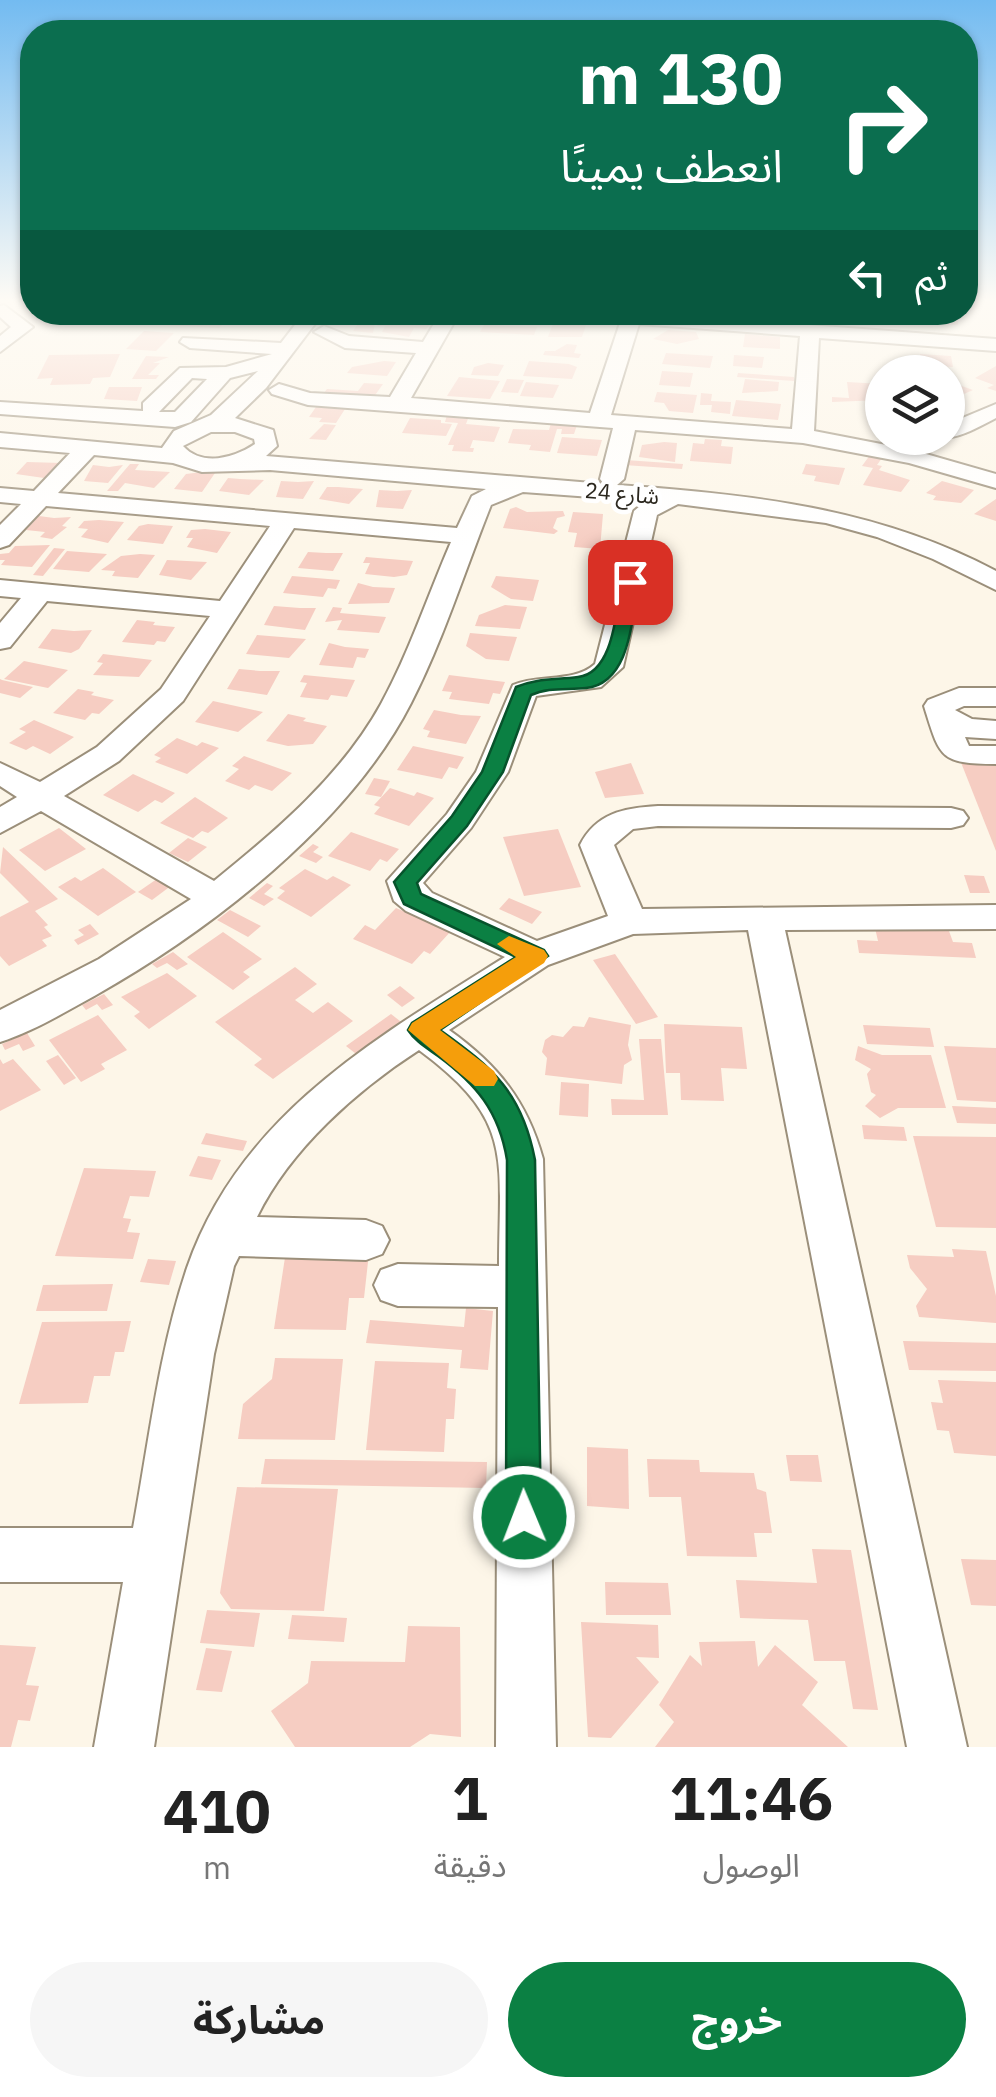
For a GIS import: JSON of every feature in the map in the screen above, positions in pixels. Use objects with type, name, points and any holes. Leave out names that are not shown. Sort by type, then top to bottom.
[{"type":"street","points":[[151,408],[175,384]]},
{"type":"street","points":[[176,456],[172,451],[174,440],[196,423],[219,384]]},
{"type":"street","points":[[0,428],[124,438],[196,423],[236,406],[255,384]]},
{"type":"street","points":[[234,462],[260,452],[264,435],[262,414],[284,384]]},
{"type":"street","points":[[407,384],[400,395],[402,402],[409,405]]},
{"type":"street","points":[[598,419],[609,384]]},
{"type":"street","points":[[803,436],[806,384]]},
{"type":"street","points":[[279,390],[318,400],[803,436],[912,457],[996,481]]},
{"type":"street","points":[[0,396],[151,408],[196,423]]},
{"type":"street","points":[[41,411],[68,401]]},
{"type":"street","points":[[0,408],[196,423]]},
{"type":"street","points":[[965,424],[996,410]]},
{"type":"street","points":[[612,479],[626,421]]},
{"type":"street","name":"شارع 24","points":[[196,423],[238,425],[313,453],[822,501],[898,519],[984,548]]},
{"type":"street","points":[[0,440],[176,456]]},
{"type":"street","points":[[0,540],[89,448]]},
{"type":"street","name":"شارع 24","points":[[176,456],[194,463],[234,462],[471,490],[523,486],[771,508],[865,526],[949,555],[996,582]]},
{"type":"street","points":[[0,1027],[84,984],[215,897],[325,799],[380,732],[396,704],[465,536],[471,490]]},
{"type":"street","points":[[0,494],[465,536]]},
{"type":"street","points":[[536,956],[412,898],[405,882],[459,821],[492,772],[522,691],[538,684],[588,682],[609,667],[646,511],[672,497]]},
{"type":"street","points":[[0,822],[45,797],[143,724],[172,695],[288,520]]},
{"type":"street","points":[[0,588],[229,610]]},
{"type":"street","points":[[0,640],[40,592]]},
{"type":"street","points":[[996,697],[950,698],[940,706],[942,716],[974,736],[962,755],[996,755]]},
{"type":"street","points":[[0,773],[215,897]]},
{"type":"street","points":[[629,922],[598,845],[607,828],[628,820],[658,816],[951,818]]},
{"type":"street","points":[[124,1747],[189,1354],[211,1266],[254,1182],[299,1125],[379,1056],[536,956],[629,922],[996,917]]},
{"type":"street","points":[[764,918],[936,1747]]},
{"type":"street","points":[[421,1030],[481,1074],[508,1113],[521,1160],[526,1747]]},
{"type":"street","points":[[224,1236],[366,1240]]},
{"type":"street","points":[[398,1285],[521,1287]]},
{"type":"street","points":[[0,1555],[156,1555]]},
{"type":"building","points":[[364,384],[383,384],[373,398],[323,394],[327,389],[358,391]]},
{"type":"building","points":[[455,384],[499,384],[490,399],[447,396]]},
{"type":"building","points":[[505,384],[522,384],[518,393],[501,392]]},
{"type":"building","points":[[525,384],[559,385],[553,398],[520,396]]},
{"type":"building","points":[[659,384],[691,384],[690,387]]},
{"type":"building","points":[[744,384],[779,384],[778,391],[742,393]]},
{"type":"building","points":[[847,384],[865,384],[865,401],[832,402],[832,397],[849,398]]},
{"type":"building","points":[[109,387],[142,387],[137,401],[104,399]]},
{"type":"building","points":[[657,392],[697,395],[693,413],[669,411],[664,403],[654,402]]},
{"type":"building","points":[[701,393],[712,394],[711,401],[731,402],[730,414],[711,412],[712,405],[700,405]]},
{"type":"building","points":[[736,400],[781,404],[778,420],[732,416]]},
{"type":"building","points":[[316,407],[345,409],[336,423],[319,422],[322,418],[309,417]]},
{"type":"building","points":[[447,415],[469,416],[466,424],[500,427],[494,442],[473,440],[473,452],[452,451],[454,445],[448,445],[458,423],[445,422]]},
{"type":"building","points":[[410,418],[452,424],[446,436],[402,433]]},
{"type":"building","points":[[551,423],[577,425],[574,434],[561,434],[562,429],[557,429],[550,452],[508,443],[513,429],[549,430]]},
{"type":"building","points":[[324,424],[336,425],[326,440],[309,439]]},
{"type":"building","points":[[562,437],[602,440],[597,456],[557,453]]},
{"type":"building","points":[[705,439],[722,440],[721,446],[733,447],[731,464],[690,461],[693,443],[704,444]]},
{"type":"building","points":[[677,443],[675,462],[639,457],[642,445]]},
{"type":"building","points":[[870,455],[882,458],[877,465],[882,466],[879,470],[910,480],[901,492],[863,485],[873,468],[862,466]]},
{"type":"building","points":[[625,460],[683,464],[682,469],[624,465]]},
{"type":"building","points":[[27,462],[62,463],[44,478],[16,474]]},
{"type":"building","points":[[130,464],[139,464],[135,470],[170,472],[154,488],[125,483],[118,491],[107,491]]},
{"type":"building","points":[[806,464],[845,468],[839,485],[814,481],[816,476],[802,474]]},
{"type":"building","points":[[93,465],[123,465],[108,483],[84,481]]},
{"type":"building","points":[[215,473],[202,492],[174,489],[186,474]]},
{"type":"building","points":[[228,478],[264,480],[249,495],[219,491]]},
{"type":"building","points":[[281,481],[314,481],[303,499],[276,497]]},
{"type":"building","points":[[942,481],[974,490],[961,503],[933,500],[936,496],[926,493]]},
{"type":"building","points":[[327,487],[363,489],[349,504],[319,499]]},
{"type":"building","points":[[379,490],[412,490],[403,509],[376,507]]},
{"type":"building","points":[[996,499],[996,521],[974,514]]},
{"type":"building","points":[[516,507],[527,512],[563,511],[565,516],[557,518],[553,528],[558,531],[554,534],[503,528],[510,509]]},
{"type":"building","points":[[573,512],[603,514],[600,549],[574,547],[577,533],[568,532]]},
{"type":"building","points":[[39,516],[71,517],[62,526],[67,527],[52,539],[40,537],[45,532],[26,530]]},
{"type":"building","points":[[84,521],[124,522],[108,543],[81,537],[88,529],[78,528]]},
{"type":"building","points":[[139,526],[173,526],[163,544],[127,540]]},
{"type":"building","points":[[191,530],[231,532],[217,553],[187,547],[193,538],[186,538]]},
{"type":"building","points":[[50,545],[32,567],[1,565],[5,560],[0,560],[0,554],[9,553],[15,546]]},
{"type":"building","points":[[54,548],[65,549],[43,576],[33,575]]},
{"type":"building","points":[[67,551],[107,554],[89,572],[53,569]]},
{"type":"building","points":[[308,552],[343,553],[333,571],[298,568]]},
{"type":"building","points":[[155,555],[138,578],[112,576],[115,571],[101,570],[121,556]]},
{"type":"building","points":[[366,557],[413,561],[407,575],[394,577],[365,574],[370,563],[363,563]]},
{"type":"building","points":[[167,560],[207,562],[191,580],[159,575]]},
{"type":"building","points":[[292,576],[340,580],[336,589],[328,588],[323,597],[283,593]]},
{"type":"building","points":[[496,576],[539,580],[533,601],[511,599],[491,587]]},
{"type":"building","points":[[358,583],[395,588],[389,603],[348,604]]},
{"type":"building","points":[[505,605],[527,607],[520,629],[475,626],[479,615]]},
{"type":"building","points":[[274,606],[316,608],[305,630],[264,625]]},
{"type":"building","points":[[333,607],[342,608],[340,613],[386,617],[379,633],[337,630],[342,620],[325,622]]},
{"type":"building","points":[[137,620],[175,627],[165,642],[122,642]]},
{"type":"building","points":[[52,629],[92,630],[79,649],[71,653],[38,648]]},
{"type":"building","points":[[470,633],[517,637],[509,661],[486,659],[466,646]]},
{"type":"building","points":[[257,635],[306,639],[289,658],[246,654]]},
{"type":"building","points":[[329,643],[369,649],[365,658],[357,657],[353,668],[319,665]]},
{"type":"building","points":[[103,654],[152,660],[139,677],[93,675],[103,663],[97,662]]},
{"type":"building","points":[[24,661],[68,670],[48,688],[4,679]]},
{"type":"building","points":[[239,669],[280,671],[267,695],[227,689]]},
{"type":"building","points":[[304,675],[355,680],[347,697],[331,695],[328,700],[300,697],[307,683],[300,682]]},
{"type":"building","points":[[449,675],[505,682],[500,694],[493,693],[489,704],[449,699],[452,692],[442,691]]},
{"type":"building","points":[[0,679],[33,687],[20,698],[0,693]]},
{"type":"building","points":[[78,689],[114,700],[99,714],[92,713],[85,720],[53,713]]},
{"type":"building","points":[[213,701],[263,712],[238,732],[195,722]]},
{"type":"building","points":[[434,710],[481,716],[466,744],[427,737],[430,731],[423,729]]},
{"type":"building","points":[[288,714],[327,726],[313,744],[288,746],[266,741]]},
{"type":"building","points":[[34,720],[74,737],[50,754],[33,746],[26,750],[9,743],[26,732],[19,729]]},
{"type":"building","points":[[177,738],[197,746],[202,742],[219,748],[187,774],[155,762],[161,758],[154,755]]},
{"type":"building","points":[[413,746],[464,757],[457,769],[449,767],[442,779],[397,770]]},
{"type":"building","points":[[244,756],[292,773],[272,791],[255,785],[249,790],[225,781],[239,769],[232,766]]},
{"type":"building","points":[[960,760],[996,760],[996,851]]},
{"type":"building","points":[[631,763],[644,794],[605,798],[595,772]]},
{"type":"building","points":[[133,774],[175,793],[138,812],[103,795]]},
{"type":"building","points":[[374,778],[390,781],[381,797],[365,794]]},
{"type":"building","points":[[390,788],[434,798],[409,826],[374,814],[380,807],[374,805]]},
{"type":"building","points":[[195,797],[228,818],[208,833],[202,831],[193,838],[160,823]]},
{"type":"building","points":[[59,828],[86,849],[45,871],[19,850]]},
{"type":"building","points":[[558,829],[581,887],[524,896],[503,837]]},
{"type":"building","points":[[351,832],[399,849],[387,862],[380,859],[370,871],[328,856]]},
{"type":"building","points":[[188,838],[207,847],[188,862],[169,853]]},
{"type":"building","points":[[313,844],[319,847],[313,852],[323,857],[316,863],[299,856]]},
{"type":"building","points":[[3,847],[58,899],[35,911],[52,936],[42,940],[47,946],[9,966],[0,956],[0,917],[29,902],[0,873]]},
{"type":"building","points":[[103,868],[136,892],[98,916],[58,887],[75,877],[81,881]]},
{"type":"building","points":[[305,869],[327,880],[333,876],[351,885],[311,917],[277,898],[285,891],[279,888]]},
{"type":"building","points":[[167,872],[180,879],[152,900],[138,892]]},
{"type":"building","points":[[964,875],[984,876],[990,893],[970,893]]},
{"type":"building","points":[[267,883],[273,886],[264,894],[274,899],[264,906],[249,898]]},
{"type":"building","points":[[509,898],[542,912],[532,924],[499,909]]},
{"type":"building","points":[[396,908],[451,931],[430,954],[424,951],[412,964],[353,939],[365,925],[375,930]]},
{"type":"building","points":[[230,910],[261,926],[248,937],[217,920]]},
{"type":"building","points":[[90,924],[99,934],[78,945],[74,940],[84,935],[78,930]]},
{"type":"building","points":[[875,928],[949,931],[953,942],[972,943],[976,958],[859,953],[857,940],[878,941]]},
{"type":"building","points":[[223,932],[262,959],[243,972],[250,977],[233,990],[187,957]]},
{"type":"building","points":[[173,952],[188,964],[177,970],[167,963],[157,968],[152,964]]},
{"type":"building","points":[[615,954],[658,1017],[636,1024],[593,960]]},
{"type":"building","points":[[295,967],[317,984],[295,1000],[313,1013],[328,1002],[353,1021],[273,1079],[254,1065],[262,1059],[215,1022]]},
{"type":"building","points":[[167,973],[197,996],[149,1029],[134,1016],[140,1012],[121,997]]},
{"type":"building","points":[[400,986],[415,998],[402,1007],[387,995]]},
{"type":"building","points":[[104,994],[113,1005],[102,1010],[97,1004],[86,1010],[82,1005]]},
{"type":"building","points":[[391,1014],[405,1025],[360,1057],[346,1046]]},
{"type":"building","points":[[98,1015],[127,1050],[101,1064],[105,1069],[81,1082],[49,1040]]},
{"type":"building","points":[[589,1017],[631,1025],[628,1045],[632,1060],[624,1065],[622,1084],[545,1075],[545,1040],[552,1035],[563,1037],[573,1026],[584,1027]]},
{"type":"building","points":[[664,1024],[742,1027],[747,1069],[721,1068],[724,1101],[681,1100],[680,1073],[666,1073]]},
{"type":"building","points":[[863,1025],[930,1028],[934,1047],[867,1044]]},
{"type":"building","points":[[27,1033],[35,1046],[23,1051],[19,1044],[5,1050],[2,1044]]},
{"type":"building","points":[[639,1039],[661,1039],[668,1115],[612,1115],[611,1099],[644,1100]]},
{"type":"building","points":[[858,1046],[882,1055],[931,1055],[946,1108],[898,1108],[880,1118],[865,1106],[876,1095],[871,1092],[867,1074],[871,1069],[855,1060]]},
{"type":"building","points":[[944,1046],[996,1048],[996,1102],[957,1100]]},
{"type":"building","points":[[58,1055],[76,1078],[64,1085],[46,1061]]},
{"type":"building","points":[[0,1059],[3,1064],[13,1059],[41,1090],[0,1111]]},
{"type":"building","points":[[561,1082],[589,1084],[588,1117],[559,1115]]},
{"type":"building","points":[[952,1106],[996,1108],[996,1124],[957,1123]]},
{"type":"building","points":[[862,1125],[904,1127],[907,1141],[864,1139]]},
{"type":"building","points":[[206,1133],[247,1141],[243,1151],[201,1144]]},
{"type":"building","points":[[913,1136],[996,1137],[996,1228],[936,1227]]},
{"type":"building","points":[[198,1156],[221,1160],[212,1180],[189,1176]]},
{"type":"building","points":[[84,1168],[156,1171],[149,1197],[130,1196],[123,1218],[131,1219],[127,1232],[140,1233],[133,1259],[55,1256]]},
{"type":"building","points":[[952,1249],[986,1251],[996,1296],[996,1323],[919,1317],[916,1306],[927,1289],[910,1268],[907,1255],[954,1257]]},
{"type":"building","points":[[286,1251],[369,1253],[364,1298],[349,1298],[346,1330],[274,1329]]},
{"type":"building","points":[[148,1259],[176,1261],[169,1285],[140,1282]]},
{"type":"building","points":[[113,1284],[107,1311],[36,1311],[43,1285]]},
{"type":"building","points":[[466,1308],[493,1311],[488,1370],[460,1368],[462,1350],[366,1343],[370,1320],[464,1327]]},
{"type":"building","points":[[131,1321],[124,1352],[115,1352],[110,1376],[94,1376],[88,1403],[19,1404],[42,1322]]},
{"type":"building","points":[[903,1341],[996,1343],[996,1371],[909,1370]]},
{"type":"building","points":[[275,1358],[343,1359],[335,1440],[238,1439],[243,1404],[272,1379]]},
{"type":"building","points":[[375,1361],[449,1363],[447,1388],[456,1389],[454,1419],[446,1419],[444,1452],[366,1450]]},
{"type":"building","points":[[938,1380],[996,1382],[996,1456],[954,1453],[949,1431],[937,1430],[931,1402],[943,1403]]},
{"type":"building","points":[[587,1447],[628,1449],[629,1509],[587,1506]]},
{"type":"building","points":[[786,1455],[818,1455],[822,1482],[790,1481]]},
{"type":"building","points":[[265,1459],[487,1462],[486,1488],[261,1484]]},
{"type":"building","points":[[647,1459],[699,1460],[700,1472],[754,1473],[757,1489],[766,1492],[772,1533],[754,1533],[757,1557],[687,1556],[681,1497],[649,1497]]},
{"type":"building","points":[[237,1487],[338,1489],[324,1611],[231,1609],[220,1593]]},
{"type":"building","points":[[812,1549],[851,1550],[878,1710],[853,1709],[845,1661],[814,1661],[808,1620],[740,1618],[736,1580],[817,1583]]},
{"type":"building","points":[[961,1559],[996,1560],[996,1606],[971,1605]]},
{"type":"building","points":[[605,1582],[668,1583],[671,1615],[606,1615]]},
{"type":"building","points":[[207,1610],[260,1613],[254,1647],[200,1643]]},
{"type":"building","points":[[292,1615],[347,1618],[344,1642],[288,1639]]},
{"type":"building","points":[[581,1622],[658,1625],[659,1658],[636,1657],[659,1682],[611,1738],[588,1737]]},
{"type":"building","points":[[408,1626],[460,1627],[461,1737],[430,1734],[410,1747],[295,1747],[271,1711],[308,1683],[311,1661],[405,1662]]},
{"type":"building","points":[[755,1641],[758,1667],[775,1645],[818,1682],[802,1705],[848,1747],[655,1747],[674,1722],[659,1705],[690,1655],[702,1666],[699,1642]]},
{"type":"building","points":[[0,1645],[36,1647],[26,1685],[39,1686],[30,1721],[18,1720],[11,1747],[0,1747]]},
{"type":"building","points":[[206,1648],[232,1651],[222,1692],[196,1690]]},
{"type":"slow traffic","points":[[485,1079],[421,1030],[536,956],[509,944]]},
{"type":"route","points":[[524,1517],[521,1160],[517,1136],[496,1092],[481,1074],[421,1030],[536,956],[412,898],[405,882],[478,796],[504,748],[522,691],[538,684],[588,682],[605,673],[615,654],[630,582]]}]
